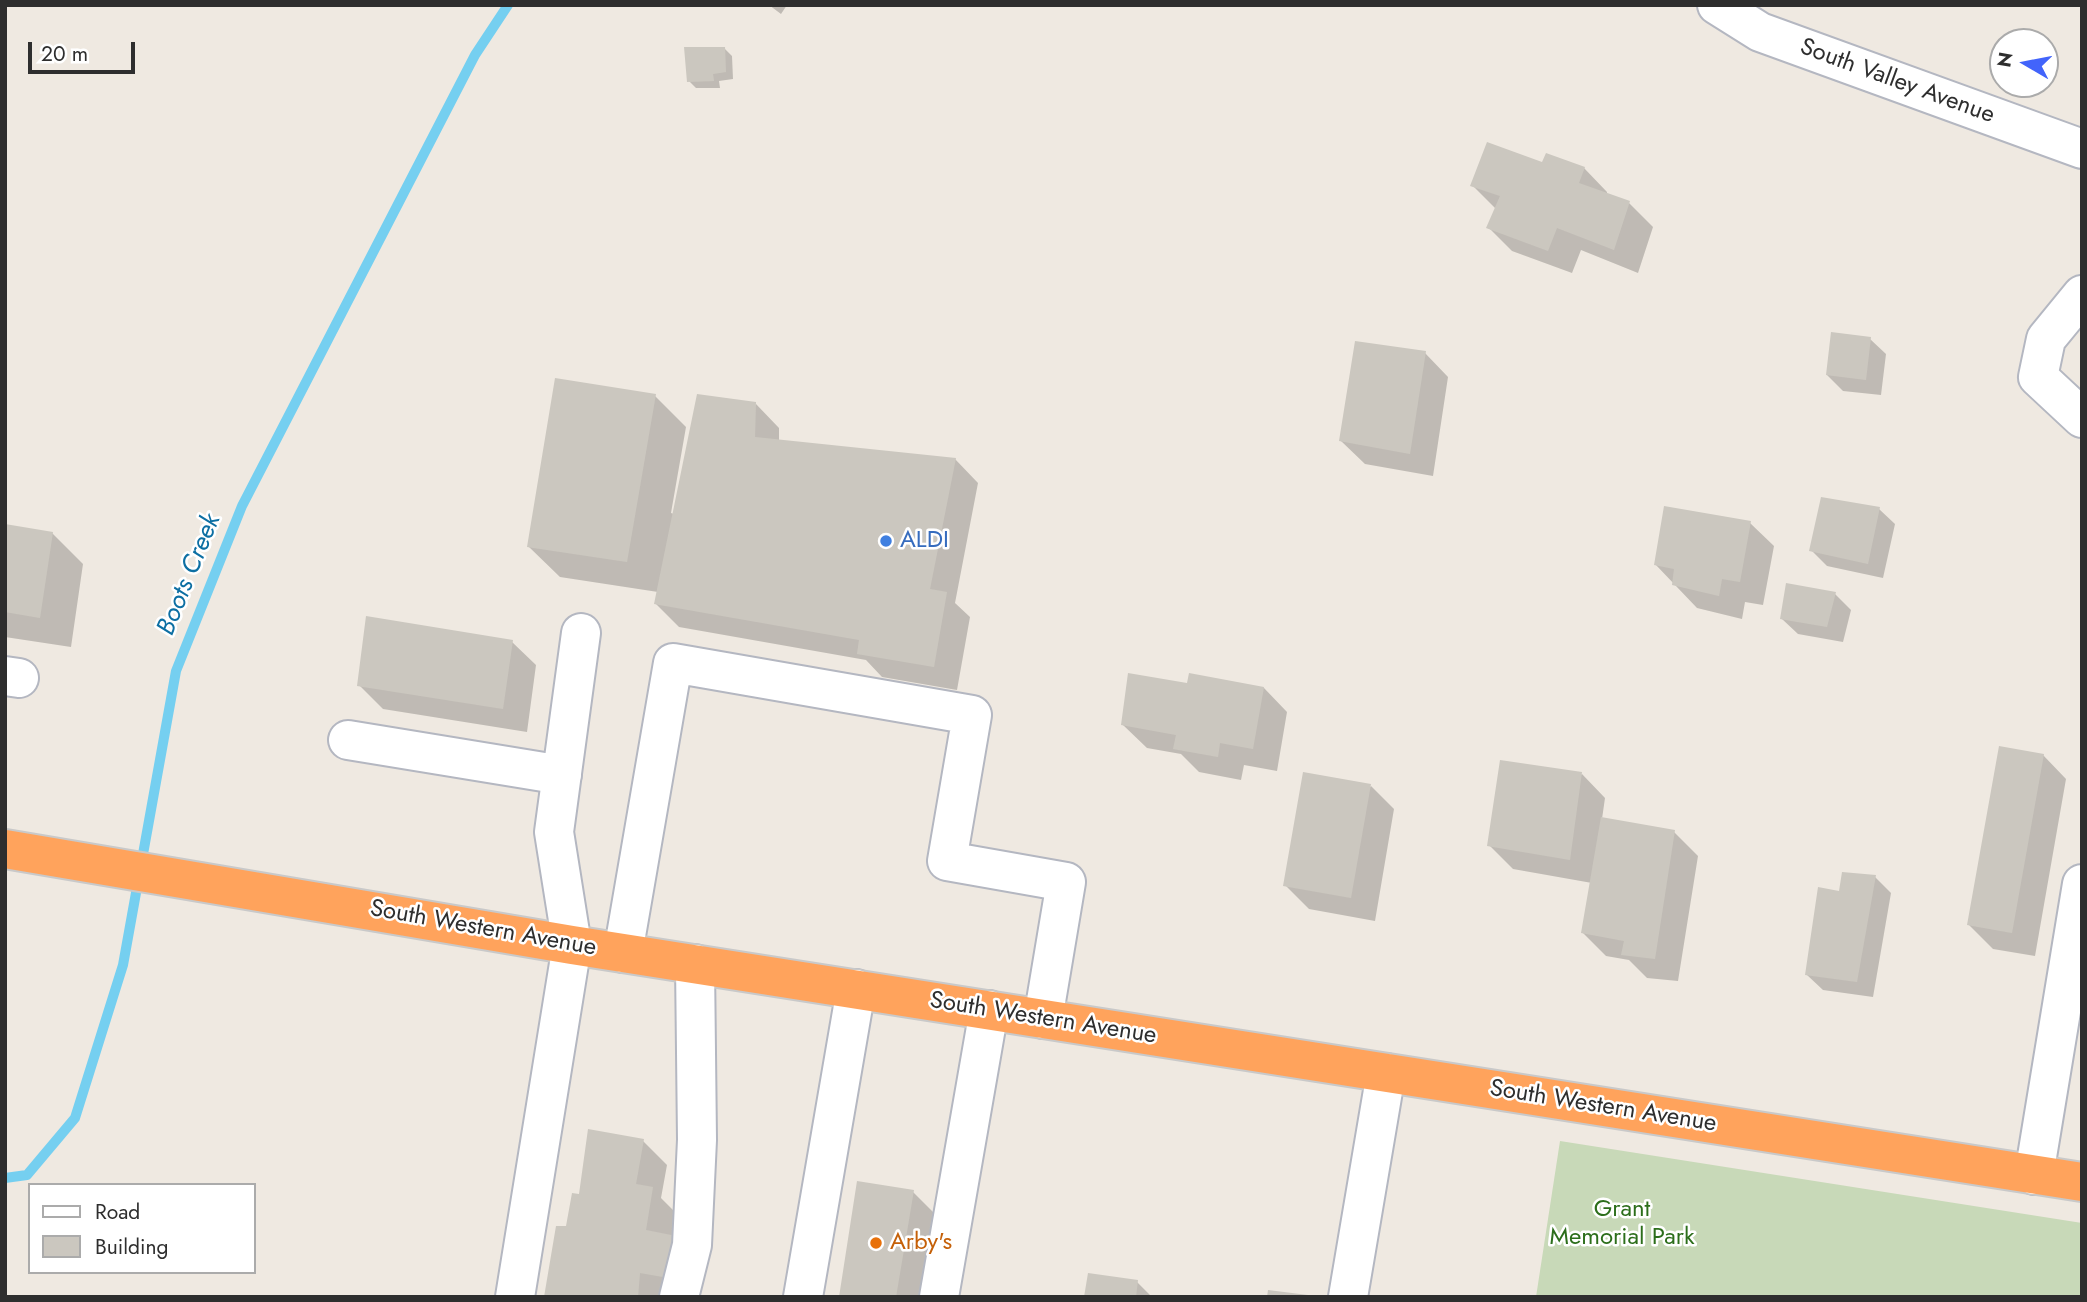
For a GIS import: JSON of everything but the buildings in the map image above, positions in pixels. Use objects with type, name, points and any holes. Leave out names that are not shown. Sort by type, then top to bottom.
[{"type":"highway","name":"South Western Avenue","points":[[5,849],[572,945],[2082,1182]]},
{"type":"street","name":"South Valley Avenue","points":[[1717,5],[1760,32],[2082,149]]},
{"type":"street","points":[[2082,295],[2046,339],[2038,377],[2082,418]]},
{"type":"street","points":[[515,1297],[572,945],[554,832],[581,633]]},
{"type":"street","points":[[623,953],[673,663],[972,715],[947,861],[1066,882],[1043,1019]]},
{"type":"street","points":[[348,740],[562,775]]},
{"type":"street","points":[[2034,1175],[2082,884]]},
{"type":"street","points":[[679,1297],[692,1245],[697,1140],[695,964]]},
{"type":"street","points":[[803,1297],[856,989]]},
{"type":"street","points":[[939,1297],[989,1010]]},
{"type":"street","points":[[1348,1297],[1386,1073]]},
{"type":"green space","name":"Grant Memorial Park","points":[[1560,1141],[2082,1223],[2082,1297],[1536,1297]]},
{"type":"waterway","name":"Boots Creek","points":[[5,1178],[27,1175],[75,1118],[123,965],[176,671],[242,506],[475,55],[508,5]]},
{"type":"place","name":"ALDI","points":[[886,541]]},
{"type":"place","name":"Arby's","points":[[876,1243]]}]
